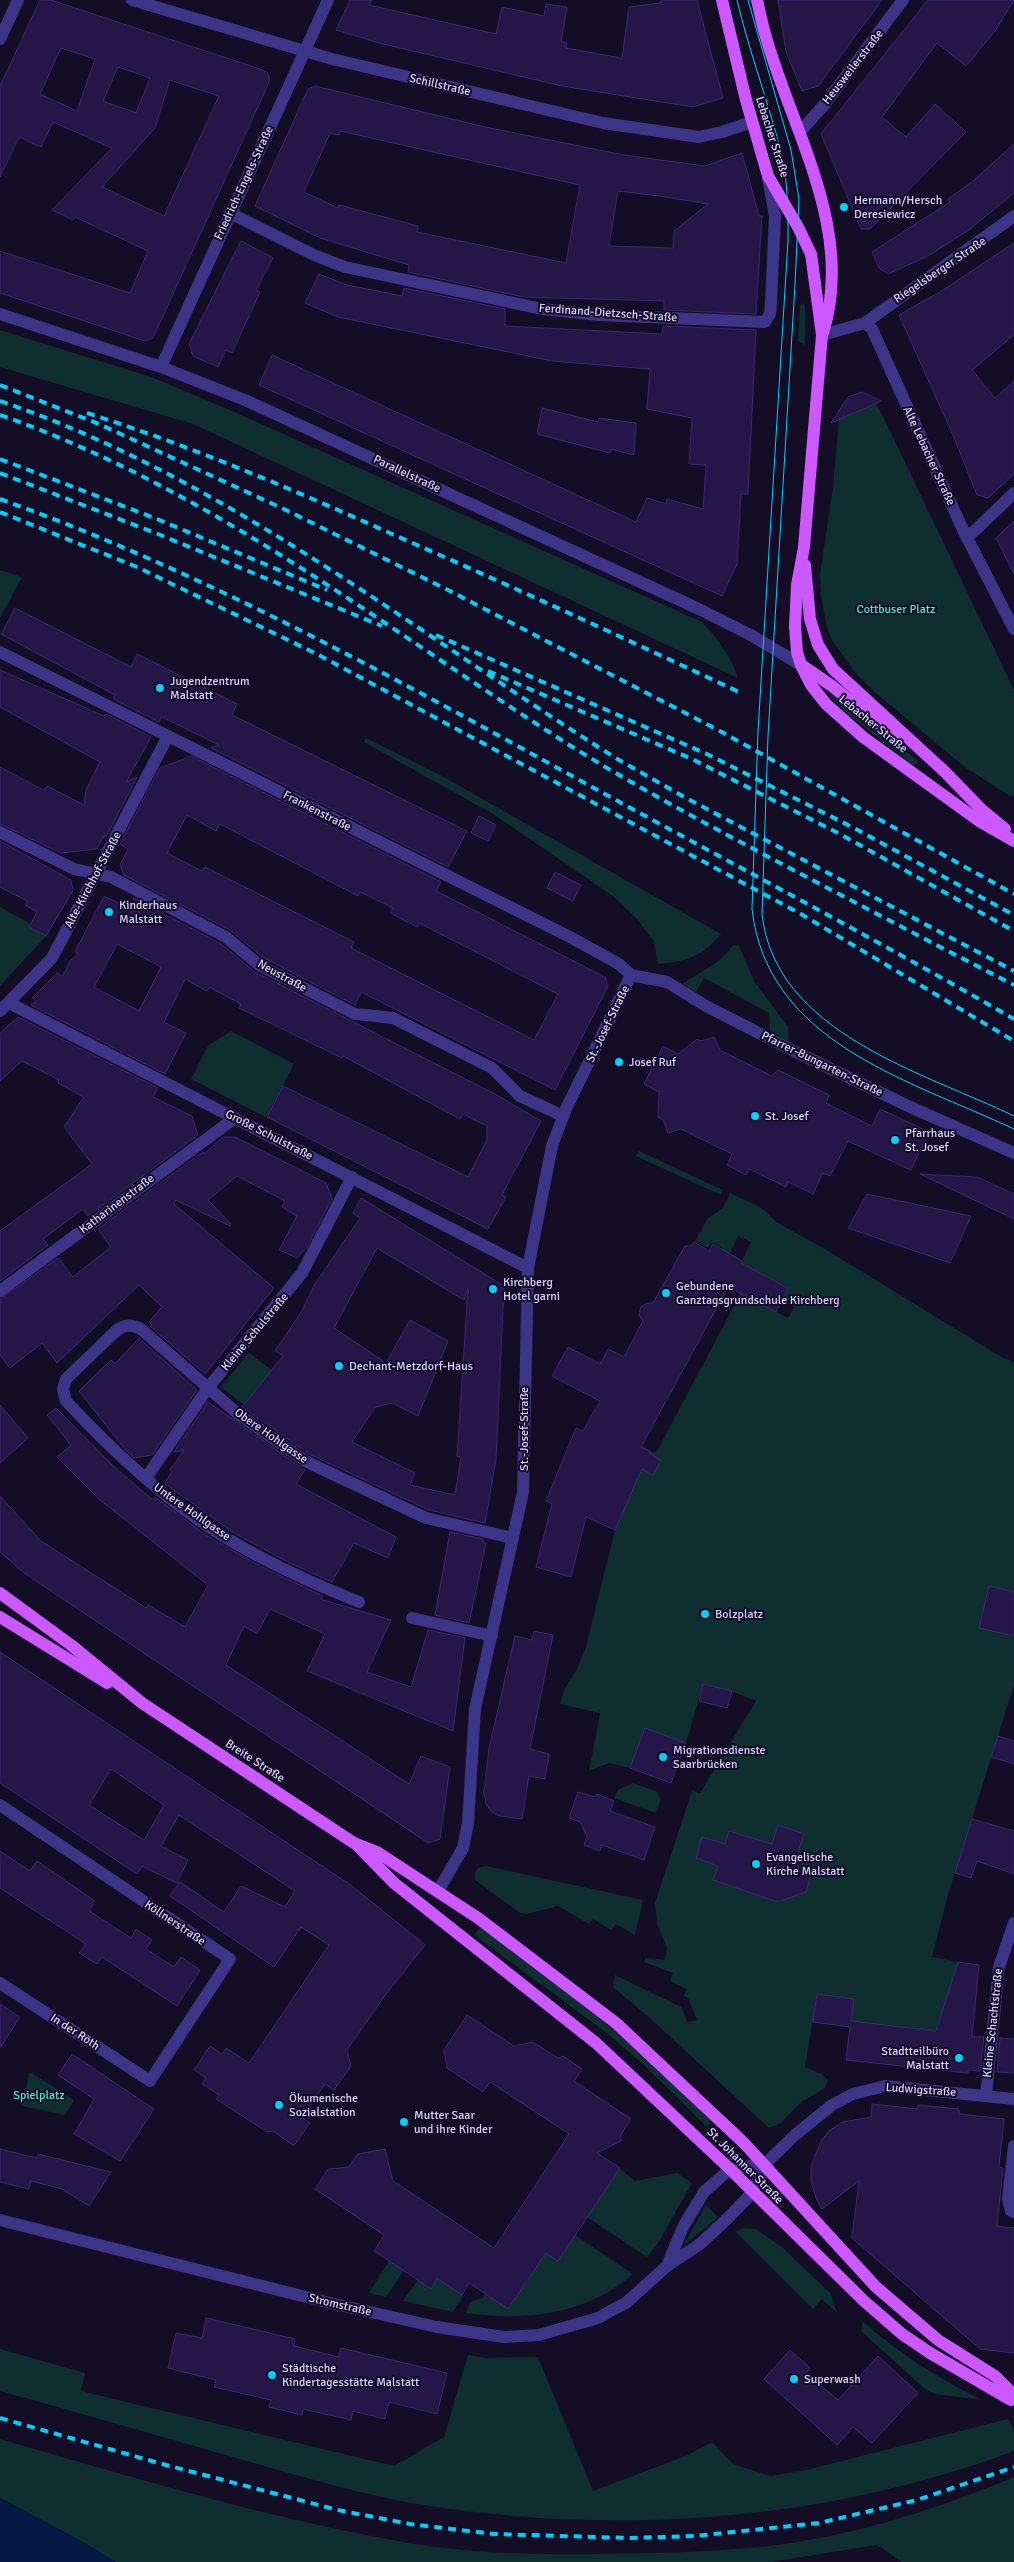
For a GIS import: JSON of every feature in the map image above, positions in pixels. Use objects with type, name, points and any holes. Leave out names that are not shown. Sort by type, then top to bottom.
[{"type":"main road","name":"Lebacher Straße","points":[[722,0],[752,122],[768,176],[798,227],[811,254],[822,335]]},
{"type":"main road","name":"Lebacher Straße","points":[[757,0],[766,37],[821,198],[832,259],[832,297],[822,335],[804,547],[797,585],[795,627],[797,652],[801,665],[812,685],[826,704],[863,737],[979,821],[1014,841]]},
{"type":"main road","name":"Lebacher Straße","points":[[804,547],[810,619],[825,658],[846,683],[925,753],[982,810],[1014,837]]},
{"type":"main road","points":[[801,665],[832,686],[897,738],[925,753]]},
{"type":"main road","name":"Breite Straße","points":[[0,1593],[70,1645],[142,1703]]},
{"type":"main road","name":"Breite Straße","points":[[0,1617],[142,1703],[354,1842],[377,1852],[478,1918]]},
{"type":"main road","name":"Breite Straße","points":[[354,1842],[388,1877],[465,1937]]},
{"type":"main road","points":[[426,1907],[438,1891]]},
{"type":"main road","name":"St. Johanner Straße","points":[[478,1918],[616,2023],[718,2117],[765,2164],[876,2287],[938,2340],[994,2376],[1014,2395]]},
{"type":"main road","name":"St. Johanner Straße","points":[[465,1937],[596,2043],[730,2169],[752,2193],[864,2301],[902,2334],[1014,2402]]},
{"type":"street","points":[[0,39],[18,0]]},
{"type":"street","name":"Schillstraße","points":[[132,0],[305,52],[602,123],[699,137],[752,122]]},
{"type":"street","name":"Friedrich-Engels-Straße","points":[[161,367],[328,0]]},
{"type":"street","name":"Heusweilerstraße","points":[[800,132],[903,0]]},
{"type":"street","name":"Ferdinand-Dietzsch-Straße","points":[[230,212],[314,255],[345,267],[542,309],[599,315],[765,322],[770,314],[775,216],[768,176]]},
{"type":"street","name":"Riegelsberger Straße","points":[[865,323],[1014,216]]},
{"type":"street","name":"Parallelstraße","points":[[0,314],[161,367],[244,400],[699,609],[749,634],[801,665]]},
{"type":"street","points":[[822,335],[865,323]]},
{"type":"street","name":"Alte Lebacher Straße","points":[[865,323],[878,339],[967,538],[1014,629]]},
{"type":"street","points":[[967,538],[1014,493]]},
{"type":"street","name":"Frankenstraße","points":[[0,652],[570,938],[618,964],[632,975]]},
{"type":"street","name":"Alte-Kirchhof-Straße","points":[[4,1007],[52,958],[168,736]]},
{"type":"street","name":"Neustraße","points":[[0,832],[74,869],[111,877],[226,936],[259,964],[355,1014],[392,1018],[492,1068],[520,1096],[563,1116]]},
{"type":"street","name":"St.-Josef-Straße","points":[[438,1891],[462,1848],[468,1823],[476,1709],[523,1492],[525,1470],[524,1382],[528,1268],[552,1146],[563,1116],[632,975]]},
{"type":"street","name":"Pfarrer-Bungarten-Straße","points":[[632,975],[667,982],[706,1006],[796,1052],[1014,1154]]},
{"type":"street","name":"Große Schulstraße","points":[[4,1007],[235,1118],[528,1268]]},
{"type":"street","name":"Katharinenstraße","points":[[0,1291],[235,1118]]},
{"type":"street","name":"Kleine Schulstraße","points":[[146,1478],[208,1388],[290,1292],[302,1273],[352,1177]]},
{"type":"street","name":"Obere Hohlgasse","points":[[66,1379],[116,1330],[124,1325],[133,1325],[141,1329],[208,1388],[277,1443],[347,1483],[426,1518],[513,1538]]},
{"type":"street","name":"Untere Hohlgasse","points":[[66,1379],[63,1389],[66,1401],[97,1433],[146,1478],[212,1529],[317,1585],[359,1602]]},
{"type":"street","points":[[412,1618],[492,1636]]},
{"type":"street","name":"Köllnerstraße","points":[[0,1805],[230,1959],[150,2081]]},
{"type":"street","name":"Kleine Schachtstraße","points":[[986,2096],[998,1967],[1014,1923]]},
{"type":"street","name":"In der Röth","points":[[0,1983],[150,2081]]},
{"type":"street","name":"Ludwigstraße","points":[[765,2164],[795,2135],[832,2105],[865,2090],[885,2086],[1014,2099]]},
{"type":"street","points":[[1014,2146],[1008,2200],[1010,2211],[1014,2212]]},
{"type":"street","points":[[730,2169],[765,2164]]},
{"type":"street","name":"Stromstraße","points":[[0,2220],[326,2302],[455,2330],[504,2337],[552,2333],[598,2318],[627,2302],[667,2266],[700,2244],[752,2193],[765,2164]]},
{"type":"street","name":"Stromstraße","points":[[667,2266],[683,2227],[700,2198],[730,2169]]},
{"type":"green space","points":[[802,303],[805,306],[805,345],[798,341],[800,306]]},
{"type":"green space","points":[[0,330],[151,377],[230,410],[702,622],[723,648],[738,678],[193,424],[0,367]]},
{"type":"green space","name":"Cottbuser Platz","points":[[862,392],[879,408],[1014,690],[1014,795],[1010,796],[966,768],[877,694],[857,675],[832,640],[826,624],[821,596],[820,574],[833,487],[839,419],[848,397]]},
{"type":"green space","points":[[0,570],[22,577],[0,618]]},
{"type":"green space","points":[[830,694],[917,760],[917,764],[913,765],[849,715],[831,698]]},
{"type":"green space","points":[[366,738],[440,775],[721,934],[701,953],[677,962],[658,964],[654,942],[637,919],[613,896],[493,814],[364,742]]},
{"type":"green space","points":[[0,907],[31,924],[29,927],[46,936],[0,986]]},
{"type":"green space","points":[[734,945],[739,946],[754,981],[788,1027],[789,1042],[770,1031],[769,1013],[704,978],[696,992],[682,984],[720,960]]},
{"type":"green space","points":[[231,1031],[294,1064],[266,1117],[191,1079],[208,1046]]},
{"type":"green space","points":[[639,1151],[723,1190],[721,1195],[636,1156]]},
{"type":"green space","points":[[730,1193],[756,1205],[767,1212],[776,1222],[830,1252],[1003,1358],[1014,1362],[1014,1685],[948,1895],[932,1957],[958,1962],[936,2031],[851,2021],[854,1999],[817,1995],[805,2067],[822,2074],[828,2080],[825,2088],[801,2102],[781,2123],[769,2128],[652,2020],[613,1987],[615,1975],[681,2007],[688,2022],[697,2020],[688,1998],[684,1996],[686,1989],[670,1981],[673,1973],[644,1962],[645,1958],[665,1960],[667,1948],[657,1924],[655,1903],[692,1791],[700,1793],[756,1701],[731,1691],[703,1684],[686,1743],[645,1729],[630,1768],[609,1763],[589,1771],[600,1713],[560,1704],[565,1688],[577,1669],[586,1647],[615,1530],[650,1451],[656,1453],[741,1293],[788,1318],[794,1307],[782,1300],[788,1287],[741,1263],[751,1242],[738,1236],[727,1259],[718,1254],[722,1247],[712,1242],[708,1248],[695,1241],[708,1218],[723,1208]],"holes":[[[778,1825],[804,1834],[795,1863],[803,1866],[810,1878],[806,1892],[784,1894],[781,1902],[714,1881],[718,1866],[696,1858],[702,1837],[725,1844],[729,1831],[772,1844]]]},
{"type":"green space","points":[[249,1353],[272,1370],[244,1405],[221,1387]]},
{"type":"green space","points":[[633,1783],[656,1791],[661,1799],[656,1813],[614,1798],[618,1790]]},
{"type":"green space","points":[[486,1866],[643,1900],[635,1935],[616,1924],[611,1930],[593,1919],[589,1924],[558,1906],[527,1914],[520,1913],[475,1880],[475,1873],[478,1868]]},
{"type":"green space","points":[[480,1927],[565,1991],[627,2041],[664,2074],[712,2122],[707,2127],[644,2065],[608,2034],[474,1935]]},
{"type":"green space","name":"Spielplatz","points":[[30,2072],[74,2100],[65,2115],[21,2106]]},
{"type":"green space","points":[[619,2168],[635,2181],[677,2173],[692,2183],[658,2243],[647,2257],[587,2217]]},
{"type":"green space","points":[[706,2205],[718,2217],[683,2246]]},
{"type":"green space","points":[[744,2228],[756,2229],[783,2248],[831,2294],[837,2313],[822,2299],[813,2309],[735,2231]]},
{"type":"green space","points":[[575,2235],[633,2274],[595,2299],[575,2307],[554,2312],[510,2316],[465,2313],[472,2301],[483,2298],[485,2294],[508,2309],[542,2250]]},
{"type":"green space","points":[[389,2261],[403,2271],[386,2297],[369,2293]]},
{"type":"green space","points":[[437,2278],[463,2296],[453,2312],[403,2301],[418,2280],[431,2289]]},
{"type":"green space","points":[[863,2322],[920,2365],[982,2400],[934,2394],[924,2388],[861,2331]]},
{"type":"green space","points":[[0,2349],[85,2373],[81,2391],[394,2466],[444,2437],[468,2355],[487,2358],[538,2357],[593,2491],[688,2455],[712,2442],[733,2464],[770,2476],[802,2471],[1008,2419],[1014,2429],[1014,2451],[943,2475],[870,2493],[797,2507],[722,2516],[647,2520],[572,2519],[497,2514],[423,2505],[352,2490],[0,2391]]},
{"type":"green space","points":[[0,2439],[203,2497],[306,2522],[433,2547],[533,2554],[688,2552],[800,2542],[832,2536],[924,2511],[1014,2477],[1014,2562],[902,2562],[877,2545],[770,2562],[116,2562],[74,2537],[0,2498]]},
{"type":"water","points":[[0,2498],[74,2537],[116,2562],[0,2562]]},
{"type":"building","points":[[40,0],[51,0],[267,72],[270,80],[153,338],[145,341],[0,293],[0,251],[130,293],[148,251],[75,217],[73,220],[52,210],[112,148],[53,122],[41,147],[19,137],[0,177],[0,86]],"holes":[[[61,48],[95,59],[77,111],[40,94]],[[118,67],[150,78],[136,113],[103,101]],[[170,80],[219,96],[164,216],[102,187],[155,128]]]},
{"type":"building","points":[[350,0],[372,0],[369,5],[496,34],[502,7],[544,16],[546,4],[567,7],[561,42],[567,43],[566,48],[622,58],[629,7],[661,3],[661,0],[697,0],[723,98],[693,107],[562,86],[383,44],[336,30]]},
{"type":"building","points":[[778,0],[882,0],[818,86],[802,91],[786,52]]},
{"type":"building","points":[[928,0],[1014,0],[995,31],[966,66],[937,43],[882,117],[906,137],[935,104],[966,132],[870,229],[861,229],[821,134]]},
{"type":"building","points":[[315,86],[485,127],[624,155],[705,166],[742,153],[759,216],[762,216],[756,314],[664,310],[664,301],[524,297],[408,272],[409,265],[320,238],[255,206],[308,89]],"holes":[[[340,131],[580,185],[566,263],[417,232],[418,226],[339,205],[338,208],[304,192],[330,133],[339,135]],[[618,191],[659,196],[708,204],[674,231],[673,248],[609,246]]]},
{"type":"building","points":[[1014,144],[1014,193],[970,229],[928,256],[888,274],[879,268],[872,252],[950,202],[948,199],[973,181]]},
{"type":"building","points":[[241,241],[273,258],[256,290],[260,292],[232,353],[226,350],[218,367],[193,356],[189,344]]},
{"type":"building","points":[[1014,243],[1014,335],[972,370],[995,398],[1014,381],[1014,474],[988,498],[977,495],[953,435],[899,315],[945,289]]},
{"type":"building","points":[[319,274],[347,285],[402,296],[404,288],[505,309],[505,326],[662,334],[663,326],[756,330],[748,494],[741,494],[737,564],[722,596],[259,385],[272,355],[636,522],[647,498],[666,504],[667,499],[703,509],[706,465],[689,464],[692,418],[647,409],[650,369],[552,361],[338,317],[305,303]]},
{"type":"building","points":[[862,392],[882,401],[831,423],[848,397]]},
{"type":"building","points":[[542,408],[598,422],[599,418],[636,423],[634,455],[611,449],[610,453],[537,434]]},
{"type":"building","points":[[1014,521],[1014,574],[996,538]]},
{"type":"building","points":[[15,608],[131,667],[137,654],[237,704],[232,715],[467,831],[448,867],[211,748],[219,745],[162,717],[159,722],[113,699],[115,695],[1,634]]},
{"type":"building","points":[[0,670],[104,716],[106,714],[151,737],[126,782],[137,777],[106,837],[104,836],[97,849],[61,853],[0,824],[0,767],[45,791],[47,786],[84,805],[86,790],[100,762],[0,707]]},
{"type":"building","points":[[191,756],[441,882],[436,891],[605,977],[608,986],[555,1090],[361,992],[355,1005],[264,958],[230,930],[124,875],[120,865],[128,849],[120,844],[160,768]],"holes":[[[187,815],[216,831],[220,824],[358,896],[360,892],[393,908],[390,913],[417,927],[419,923],[558,994],[534,1040],[351,948],[354,942],[205,867],[202,871],[167,853]]]},
{"type":"building","points":[[479,816],[496,825],[488,841],[471,833]]},
{"type":"building","points":[[0,841],[71,880],[73,890],[46,936],[29,927],[37,912],[25,905],[27,901],[0,887]]},
{"type":"building","points":[[555,872],[581,885],[573,901],[547,888]]},
{"type":"building","points":[[104,896],[139,913],[133,898],[221,944],[255,972],[495,1094],[541,1121],[502,1195],[506,1197],[488,1229],[267,1117],[283,1086],[468,1177],[487,1140],[487,1126],[463,1114],[460,1119],[343,1056],[342,1058],[239,1008],[241,1004],[209,987],[207,991],[185,979],[164,1022],[186,1033],[165,1074],[31,1005],[36,1001],[32,998],[57,973],[63,976],[70,961],[78,954],[75,952]],"holes":[[[117,944],[161,967],[139,1011],[94,987]]]},
{"type":"building","points":[[18,1017],[158,1088],[153,1097],[192,1116],[198,1135],[88,1216],[83,1209],[43,1239],[48,1245],[0,1281],[0,1231],[92,1164],[64,1127],[84,1097],[58,1083],[59,1080],[22,1061],[0,1081],[0,1033]]},
{"type":"building","name":"St. Josef","points":[[714,1037],[720,1050],[772,1076],[778,1070],[829,1095],[826,1103],[872,1126],[880,1109],[929,1132],[911,1170],[848,1141],[830,1176],[823,1173],[813,1194],[788,1182],[786,1187],[749,1169],[746,1175],[727,1165],[732,1154],[681,1129],[668,1133],[663,1120],[658,1117],[659,1092],[644,1084],[663,1046],[678,1054],[697,1039],[701,1041]]},
{"type":"building","points":[[223,1137],[235,1137],[326,1183],[332,1198],[307,1247],[297,1258],[279,1250],[297,1216],[282,1207],[285,1201],[237,1176],[208,1200],[231,1224],[230,1226],[176,1200],[174,1204],[274,1288],[205,1374],[150,1326],[152,1325],[149,1322],[162,1307],[139,1285],[57,1363],[42,1343],[10,1368],[0,1355],[0,1299],[58,1258],[73,1277],[111,1247],[98,1229],[203,1152],[204,1154]]},
{"type":"building","points":[[920,1174],[977,1177],[1014,1194],[1014,1219]]},
{"type":"building","points":[[867,1194],[971,1216],[950,1263],[848,1228]]},
{"type":"building","points":[[361,1198],[504,1286],[496,1459],[485,1523],[429,1510],[311,1455],[242,1407],[283,1356],[275,1351],[302,1311],[315,1284],[360,1218],[353,1213]],"holes":[[[377,1248],[464,1300],[468,1288],[457,1457],[461,1457],[455,1495],[410,1485],[415,1473],[352,1442],[375,1407],[393,1403],[418,1416],[448,1341],[410,1320],[386,1363],[334,1328]]]},
{"type":"building","points":[[694,1242],[709,1251],[713,1244],[742,1261],[741,1263],[788,1288],[776,1312],[728,1287],[641,1447],[650,1451],[649,1453],[661,1461],[653,1475],[642,1469],[615,1530],[586,1517],[571,1577],[536,1567],[552,1504],[546,1501],[576,1428],[583,1431],[600,1401],[552,1376],[568,1347],[600,1364],[608,1349],[624,1357],[643,1321],[639,1315],[641,1307],[647,1303],[653,1303],[685,1246],[690,1246]]},
{"type":"building","points":[[139,1338],[197,1390],[152,1455],[134,1458],[79,1391],[111,1360],[115,1364]]},
{"type":"building","points":[[208,1402],[305,1470],[296,1484],[396,1537],[388,1558],[354,1543],[332,1582],[288,1562],[234,1533],[164,1483],[172,1472],[170,1470],[184,1450],[174,1452]]},
{"type":"building","points":[[0,1405],[28,1438],[0,1463]]},
{"type":"building","points":[[56,1408],[114,1467],[153,1500],[155,1497],[207,1536],[262,1567],[323,1596],[320,1599],[391,1620],[367,1672],[411,1687],[428,1630],[465,1638],[453,1731],[307,1671],[325,1634],[270,1609],[257,1634],[244,1626],[226,1665],[409,1784],[421,1756],[450,1767],[440,1839],[428,1843],[24,1573],[0,1552],[0,1496],[41,1541],[146,1608],[148,1605],[185,1627],[208,1585],[100,1500],[57,1457],[71,1445],[47,1415]]},
{"type":"building","points":[[450,1532],[483,1539],[483,1543],[486,1543],[469,1623],[435,1615]]},
{"type":"building","points":[[989,1586],[1014,1592],[1014,1636],[979,1628]]},
{"type":"building","points":[[534,1631],[553,1635],[530,1749],[549,1754],[545,1779],[529,1776],[522,1819],[499,1816],[492,1812],[486,1804],[484,1793],[489,1748],[515,1636],[532,1640]]},
{"type":"building","points":[[0,1652],[352,1886],[425,1945],[386,1994],[347,2050],[351,2066],[334,2090],[325,2084],[302,2117],[310,2123],[294,2146],[273,2131],[267,2132],[216,2099],[219,2095],[202,2084],[206,2078],[194,2070],[210,2046],[222,2054],[226,2048],[249,2063],[329,1945],[301,1927],[274,1967],[170,1896],[180,1882],[224,1912],[241,1886],[285,1907],[295,1891],[179,1815],[161,1846],[188,1860],[177,1883],[142,1866],[137,1874],[0,1783]],"holes":[[[111,1769],[164,1805],[144,1840],[89,1805]]]},
{"type":"building","points":[[703,1684],[732,1691],[727,1708],[699,1701]]},
{"type":"building","points":[[645,1728],[686,1743],[671,1783],[630,1768]]},
{"type":"building","points":[[998,1736],[1014,1741],[1014,1764],[991,1757]]},
{"type":"building","points":[[578,1792],[595,1797],[597,1794],[614,1801],[610,1811],[655,1827],[644,1860],[602,1845],[600,1851],[584,1845],[587,1836],[580,1822],[569,1818]]},
{"type":"building","points":[[972,1819],[1014,1831],[1014,1874],[977,1861],[971,1878],[955,1873]]},
{"type":"building","name":"Evangelische Kirche Malstatt","points":[[778,1825],[804,1834],[797,1855],[810,1878],[806,1892],[778,1902],[713,1880],[718,1866],[696,1858],[702,1837],[725,1844],[729,1831],[772,1844]]},
{"type":"building","points":[[0,1851],[30,1871],[37,1861],[95,1901],[89,1911],[131,1938],[136,1929],[152,1940],[146,1949],[174,1967],[181,1957],[200,1970],[177,2006],[102,1957],[97,1964],[79,1953],[86,1944],[0,1888]]},
{"type":"building","points":[[958,1962],[979,1965],[972,2037],[984,2037],[980,2071],[968,2070],[968,2073],[846,2060],[850,2027],[813,2022],[817,1994],[854,1999],[851,2021],[936,2031]]},
{"type":"building","points":[[0,2004],[20,2017],[0,2048]]},
{"type":"building","points":[[467,2015],[514,2046],[533,2042],[558,2058],[563,2056],[582,2069],[574,2081],[631,2119],[620,2136],[621,2141],[597,2153],[620,2168],[558,2261],[546,2253],[508,2309],[469,2283],[462,2295],[437,2278],[431,2289],[374,2251],[384,2235],[315,2189],[328,2169],[349,2167],[358,2154],[385,2149],[393,2181],[494,2248],[569,2134],[490,2082],[483,2092],[447,2068],[444,2050]]},
{"type":"building","points":[[1000,2038],[1014,2039],[1014,2073],[997,2072]]},
{"type":"building","points":[[72,2054],[154,2109],[120,2161],[74,2134],[94,2099],[58,2075]]},
{"type":"building","points":[[872,2104],[918,2109],[918,2105],[959,2109],[959,2114],[1004,2119],[999,2167],[1003,2168],[997,2226],[1014,2228],[1014,2353],[980,2349],[852,2238],[859,2181],[822,2209],[816,2198],[811,2181],[811,2166],[821,2141],[830,2130],[843,2122],[871,2117]]},
{"type":"building","points":[[0,2149],[37,2158],[38,2154],[111,2172],[89,2206],[62,2189],[31,2181],[29,2189],[0,2182]]},
{"type":"building","points":[[206,2318],[295,2339],[294,2346],[339,2357],[341,2348],[447,2373],[437,2414],[389,2402],[385,2419],[353,2411],[351,2420],[303,2409],[302,2415],[269,2407],[271,2400],[214,2387],[216,2380],[168,2368],[176,2333],[202,2338]]},
{"type":"building","points":[[790,2350],[810,2368],[806,2373],[838,2400],[878,2356],[918,2393],[872,2443],[853,2427],[837,2445],[764,2379]]},
{"type":"tram line","points":[[737,0],[781,152],[788,218],[758,731],[752,909],[763,955],[785,993],[814,1025],[850,1051],[889,1073],[931,1093],[1014,1129]]},
{"type":"tram line","points":[[748,0],[791,150],[799,199],[768,736],[762,914],[773,955],[794,990],[823,1019],[859,1043],[898,1064],[1014,1116]]},
{"type":"railway","points":[[0,385],[99,424],[286,510],[450,591],[720,731],[1014,894]]},
{"type":"railway","points":[[0,401],[84,433],[164,472],[243,515],[319,562],[619,760],[686,798],[1014,971]]},
{"type":"railway","points":[[87,413],[203,454],[317,501],[523,592],[739,692]]},
{"type":"railway","points":[[0,415],[74,444],[145,478],[214,515],[282,556],[603,766],[721,831],[1014,985]]},
{"type":"railway","points":[[0,459],[157,519],[327,590]]},
{"type":"railway","points":[[0,473],[158,534],[382,626]]},
{"type":"railway","points":[[0,499],[77,528],[153,560],[302,631],[448,708],[857,931],[1014,1019]]},
{"type":"railway","points":[[0,512],[137,567],[315,653],[801,914],[1014,1041]]},
{"type":"railway","points":[[436,635],[709,755],[854,828],[1014,915]]},
{"type":"railway","points":[[488,671],[692,759],[840,834],[1014,931]]},
{"type":"railway","points":[[0,2418],[166,2465],[338,2510],[410,2524],[494,2534],[629,2538],[695,2536],[819,2523],[917,2500],[1014,2467]]},
{"type":"place","name":"Hermann/Hersch Deresiewicz","points":[[844,207]]},
{"type":"place","name":"Jugendzentrum Malstatt","points":[[160,688]]},
{"type":"place","name":"Kinderhaus Malstatt","points":[[109,912]]},
{"type":"place","name":"Josef Ruf","points":[[619,1062]]},
{"type":"place","name":"St. Josef","points":[[755,1116]]},
{"type":"place","name":"Pfarrhaus St. Josef","points":[[895,1140]]},
{"type":"place","name":"Kirchberg Hotel garni","points":[[493,1289]]},
{"type":"place","name":"Gebundene Ganztagsgrundschule Kirchberg","points":[[666,1293]]},
{"type":"place","name":"Dechant-Metzdorf-Haus","points":[[339,1366]]},
{"type":"place","name":"Bolzplatz","points":[[705,1614]]},
{"type":"place","name":"Migrationsdienste Saarbrücken","points":[[663,1757]]},
{"type":"place","name":"Evangelische Kirche Malstatt","points":[[756,1864]]},
{"type":"place","name":"Stadtteilbüro Malstatt","points":[[959,2058]]},
{"type":"place","name":"Ökumenische Sozialstation","points":[[279,2105]]},
{"type":"place","name":"Mutter Saar und ihre Kinder","points":[[404,2122]]},
{"type":"place","name":"Städtische Kindertagesstätte Malstatt","points":[[272,2375]]},
{"type":"place","name":"Superwash","points":[[794,2379]]}]
